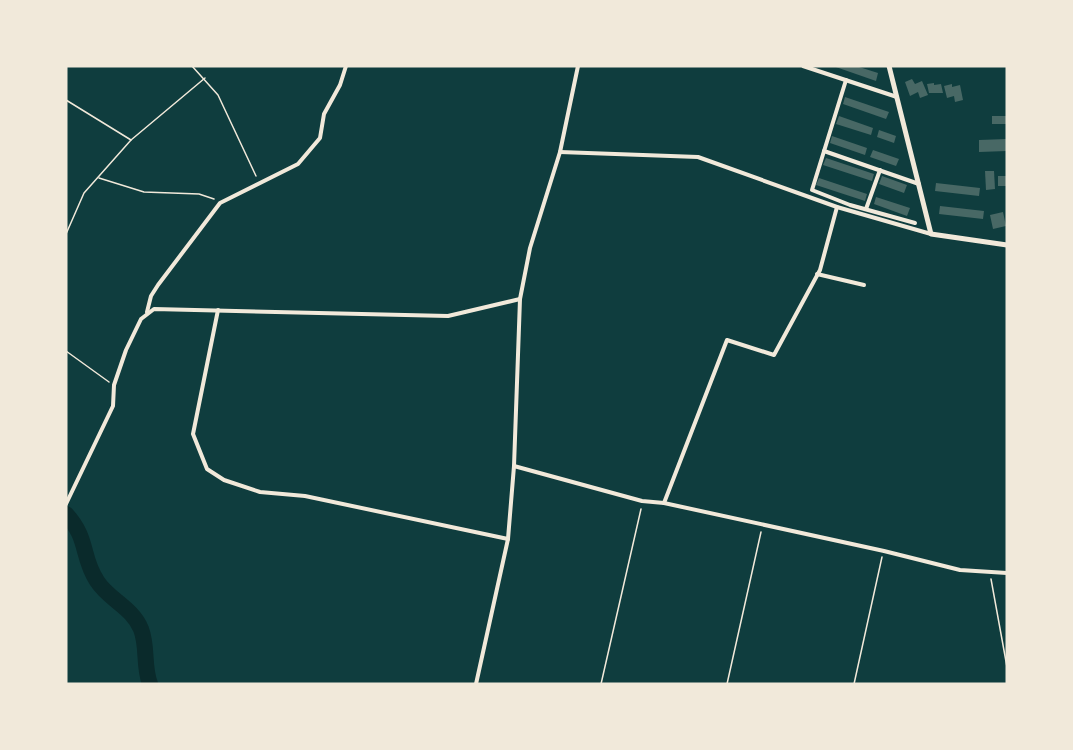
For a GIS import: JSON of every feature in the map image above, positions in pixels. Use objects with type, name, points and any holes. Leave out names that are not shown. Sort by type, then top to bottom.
[{"type":"street","points":[[147,313],[151,296],[158,285],[220,203],[298,164],[320,138],[324,114],[340,85],[346,66]]},
{"type":"street","points":[[476,684],[508,539],[514,466],[520,299],[530,248],[560,152],[578,66]]},
{"type":"street","points":[[803,66],[897,97]]},
{"type":"street","points":[[890,66],[931,234]]},
{"type":"street","points":[[846,80],[812,190],[915,223]]},
{"type":"street","points":[[824,151],[919,184]]},
{"type":"street","points":[[560,152],[698,157],[837,207],[931,234],[1007,245]]},
{"type":"street","points":[[866,209],[880,170]]},
{"type":"street","points":[[664,503],[727,340],[774,355],[817,274],[837,207]]},
{"type":"street","points":[[817,274],[864,285]]},
{"type":"street","points":[[66,504],[74,492],[113,406],[114,385],[126,350],[141,319],[154,309],[448,316],[520,299]]},
{"type":"street","points":[[218,310],[193,434],[207,469],[224,480],[260,492],[305,496],[508,539]]},
{"type":"street","points":[[514,466],[642,501],[664,503],[960,570],[1007,573]]},
{"type":"path","points":[[192,66],[218,94],[259,183]]},
{"type":"path","points":[[66,234],[84,193],[98,177],[131,140],[205,78]]},
{"type":"path","points":[[66,100],[131,140]]},
{"type":"path","points":[[98,177],[144,192],[210,196],[220,203]]},
{"type":"path","points":[[66,351],[67,354],[114,385]]},
{"type":"path","points":[[601,684],[642,501]]},
{"type":"path","points":[[728,684],[762,526]]},
{"type":"path","points":[[854,684],[884,551]]},
{"type":"path","points":[[990,573],[1007,667]]},
{"type":"building","points":[[833,66],[856,66],[878,73],[876,81]]},
{"type":"building","points":[[912,79],[915,84],[922,81],[928,95],[920,98],[918,92],[910,96],[905,82]]},
{"type":"building","points":[[934,83],[934,85],[941,84],[943,93],[929,93],[927,84]]},
{"type":"building","points":[[952,84],[952,87],[960,85],[963,100],[955,102],[954,96],[947,98],[944,86]]},
{"type":"building","points":[[845,97],[889,112],[886,119],[843,104]]},
{"type":"building","points":[[839,116],[873,128],[871,135],[836,124]]},
{"type":"building","points":[[992,116],[1007,116],[1007,124],[992,124]]},
{"type":"building","points":[[879,130],[896,136],[894,143],[877,137]]},
{"type":"building","points":[[832,136],[867,148],[865,155],[830,143]]},
{"type":"building","points":[[1007,139],[1007,151],[979,152],[979,140]]},
{"type":"building","points":[[873,150],[899,159],[896,166],[870,157]]},
{"type":"building","points":[[826,158],[874,174],[872,181],[823,165]]},
{"type":"building","points":[[985,171],[994,171],[995,189],[986,190]]},
{"type":"building","points":[[882,176],[907,185],[904,193],[879,184]]},
{"type":"building","points":[[998,176],[1007,176],[1007,186],[998,186]]},
{"type":"building","points":[[819,178],[867,194],[865,201],[816,185]]},
{"type":"building","points":[[936,183],[980,188],[979,196],[935,191]]},
{"type":"building","points":[[876,197],[910,208],[907,216],[874,204]]},
{"type":"building","points":[[940,206],[984,211],[983,219],[939,214]]},
{"type":"building","points":[[1003,212],[1006,226],[993,229],[990,215]]},
{"type":"waterway","points":[[66,514],[82,540],[97,581],[132,615],[141,629],[150,684]]}]
